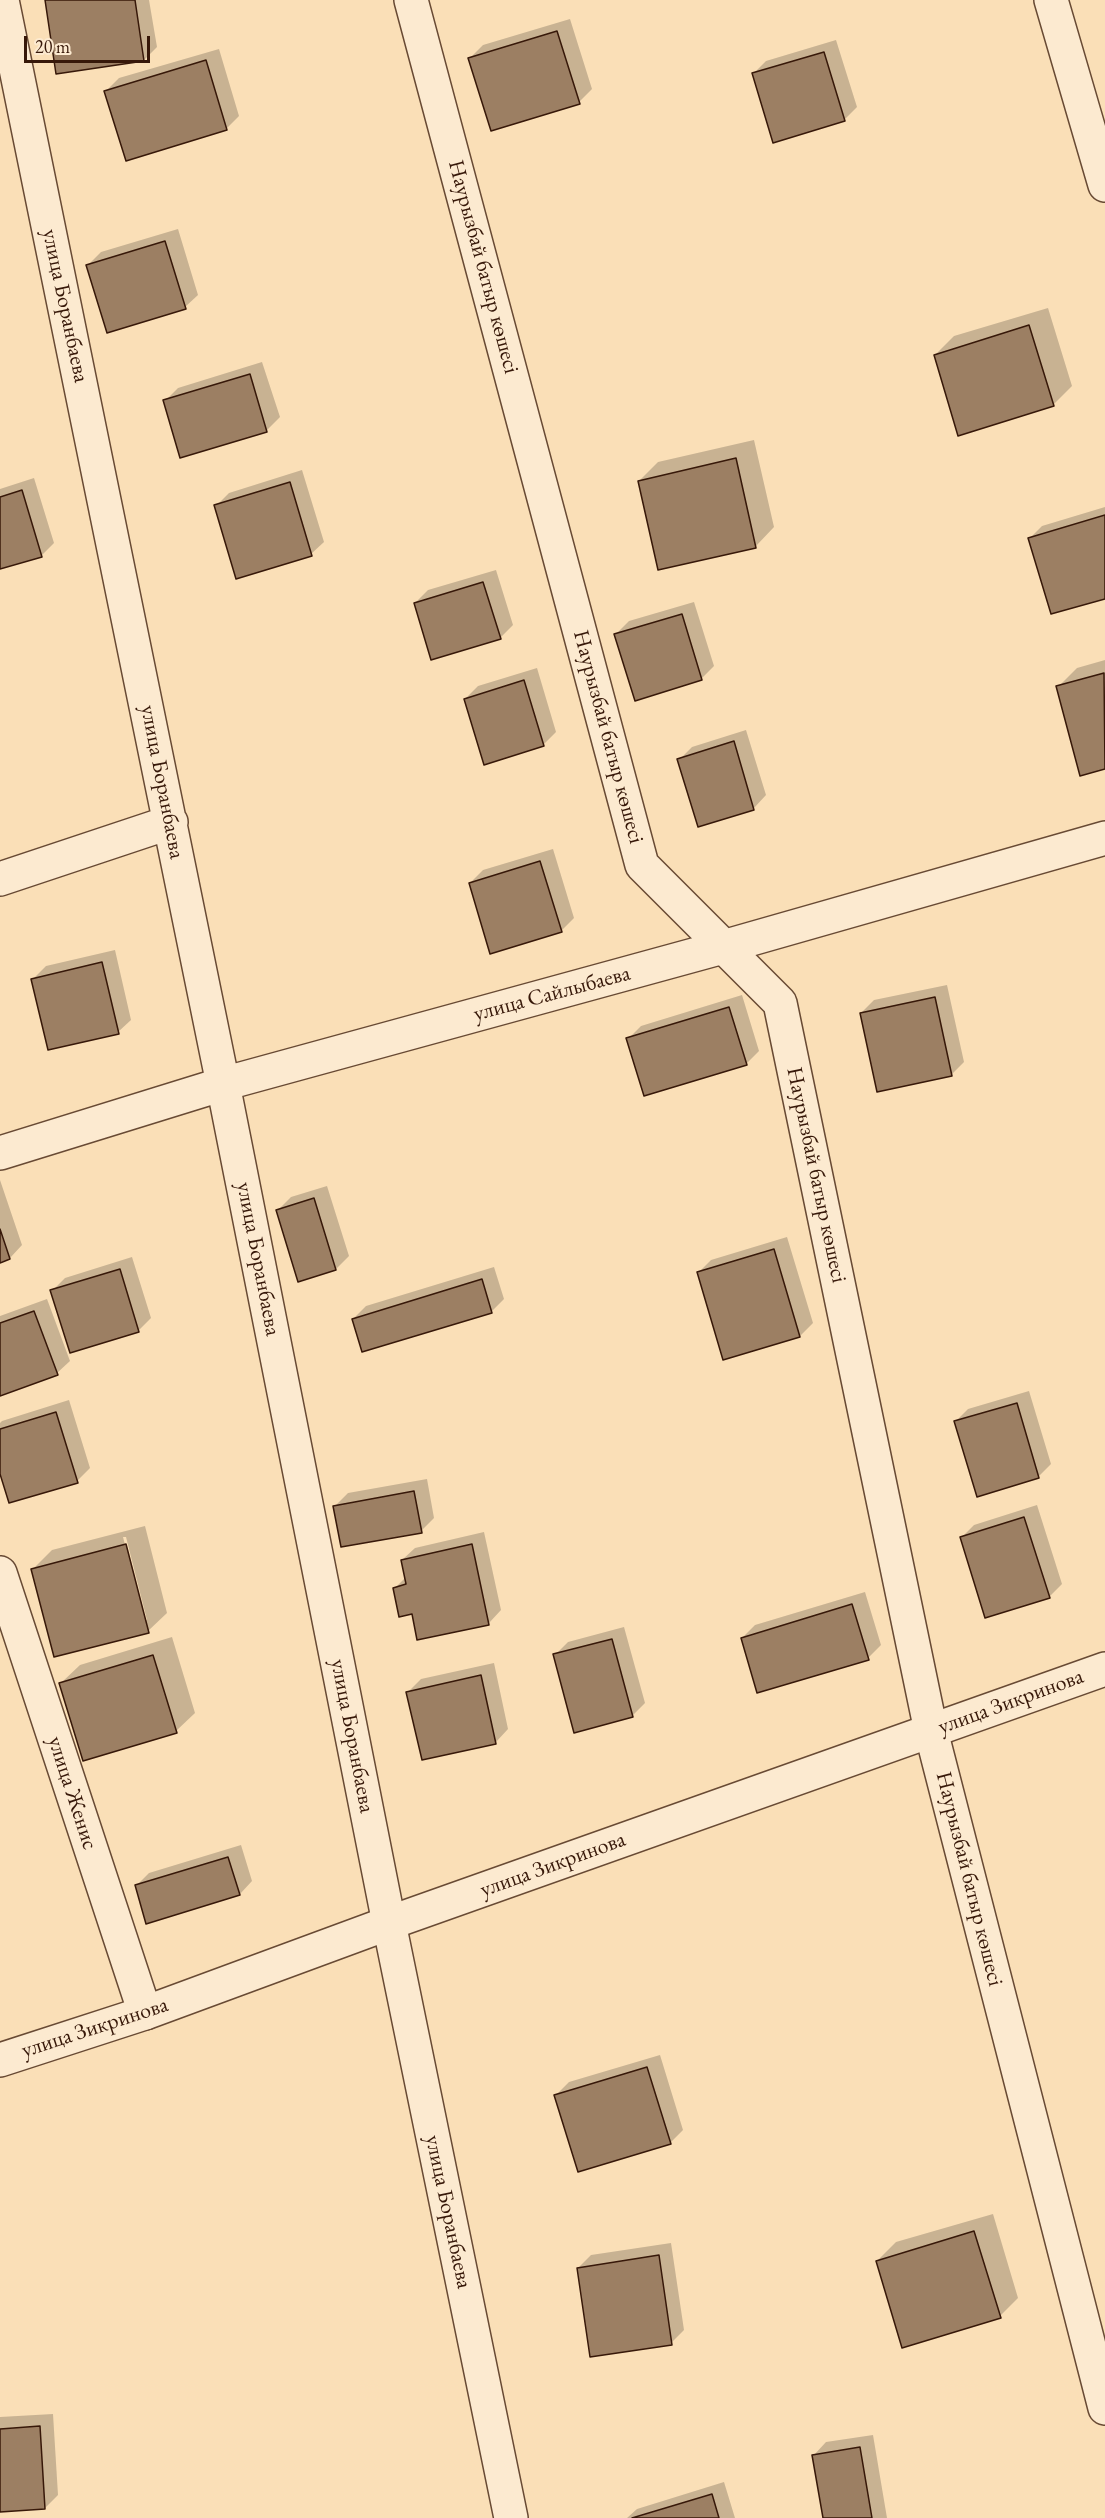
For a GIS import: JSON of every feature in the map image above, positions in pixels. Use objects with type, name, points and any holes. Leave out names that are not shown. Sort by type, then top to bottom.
[{"type":"street","name":"улица Боранбаева","points":[[2,0],[224,1084],[389,1923],[511,2518]]},
{"type":"street","name":"Наурызбай батыр көшесі","points":[[411,0],[642,865],[780,1003],[931,1731],[1105,2408]]},
{"type":"street","points":[[1051,0],[1105,185]]},
{"type":"street","points":[[0,879],[171,822]]},
{"type":"street","name":"улица Сайлыбаева","points":[[0,1153],[224,1084],[723,947],[1105,838]]},
{"type":"street","name":"улица Женис","points":[[0,1573],[145,2013]]},
{"type":"street","name":"улица Зикринова","points":[[0,2060],[145,2013],[389,1923],[1105,1669]]},
{"type":"building","points":[[45,0],[135,0],[144,61],[56,74]]},
{"type":"building","points":[[557,31],[580,104],[491,131],[468,58]]},
{"type":"building","points":[[824,52],[845,121],[773,143],[752,73]]},
{"type":"building","points":[[206,60],[227,130],[126,161],[104,91]]},
{"type":"building","points":[[165,241],[186,309],[107,333],[86,265]]},
{"type":"building","points":[[1029,325],[1054,406],[958,436],[934,355]]},
{"type":"building","points":[[250,374],[267,432],[180,458],[163,400]]},
{"type":"building","points":[[736,458],[756,548],[658,570],[638,481]]},
{"type":"building","points":[[290,482],[312,556],[236,579],[214,505]]},
{"type":"building","points":[[22,490],[42,557],[0,569],[0,497]]},
{"type":"building","points":[[1105,515],[1105,599],[1051,614],[1028,538]]},
{"type":"building","points":[[483,582],[501,639],[431,660],[414,603]]},
{"type":"building","points":[[682,614],[702,680],[635,701],[614,634]]},
{"type":"building","points":[[1104,673],[1105,769],[1080,776],[1056,686]]},
{"type":"building","points":[[524,680],[544,746],[484,765],[464,699]]},
{"type":"building","points":[[734,741],[754,810],[698,827],[677,759]]},
{"type":"building","points":[[540,861],[562,932],[490,954],[469,883]]},
{"type":"building","points":[[102,962],[119,1034],[48,1050],[31,979]]},
{"type":"building","points":[[935,997],[952,1076],[877,1092],[860,1013]]},
{"type":"building","points":[[729,1007],[747,1065],[644,1096],[626,1038]]},
{"type":"building","points":[[314,1198],[336,1270],[298,1282],[276,1210]]},
{"type":"building","points":[[0,1229],[10,1259],[0,1263]]},
{"type":"building","points":[[774,1249],[800,1337],[723,1360],[697,1272]]},
{"type":"building","points":[[120,1269],[139,1332],[70,1353],[50,1290]]},
{"type":"building","points":[[482,1279],[492,1313],[362,1352],[352,1319]]},
{"type":"building","points":[[34,1311],[58,1375],[0,1396],[0,1323]]},
{"type":"building","points":[[1017,1403],[1039,1478],[977,1497],[954,1421]]},
{"type":"building","points":[[56,1412],[78,1483],[9,1503],[0,1474],[0,1429]]},
{"type":"building","points":[[414,1491],[422,1533],[341,1547],[333,1506]]},
{"type":"building","points":[[1024,1517],[1050,1598],[985,1618],[960,1537]]},
{"type":"building","points":[[126,1544],[149,1633],[54,1657],[31,1569]]},
{"type":"building","points":[[472,1544],[489,1625],[417,1640],[412,1614],[399,1617],[393,1588],[406,1584],[401,1560]]},
{"type":"building","points":[[852,1604],[869,1660],[757,1693],[741,1638]]},
{"type":"building","points":[[612,1639],[633,1717],[574,1733],[553,1654]]},
{"type":"building","points":[[153,1655],[177,1733],[83,1761],[59,1683]]},
{"type":"building","points":[[481,1675],[496,1744],[422,1760],[406,1692]]},
{"type":"building","points":[[228,1857],[240,1895],[146,1924],[135,1885]]},
{"type":"building","points":[[647,2067],[671,2144],[578,2172],[554,2095]]},
{"type":"building","points":[[974,2231],[1001,2318],[902,2348],[876,2261]]},
{"type":"building","points":[[659,2255],[672,2345],[590,2357],[577,2268]]},
{"type":"building","points":[[40,2426],[45,2509],[0,2512],[0,2429]]},
{"type":"building","points":[[860,2447],[872,2518],[823,2518],[812,2455]]},
{"type":"building","points":[[712,2494],[719,2518],[632,2518]]}]
